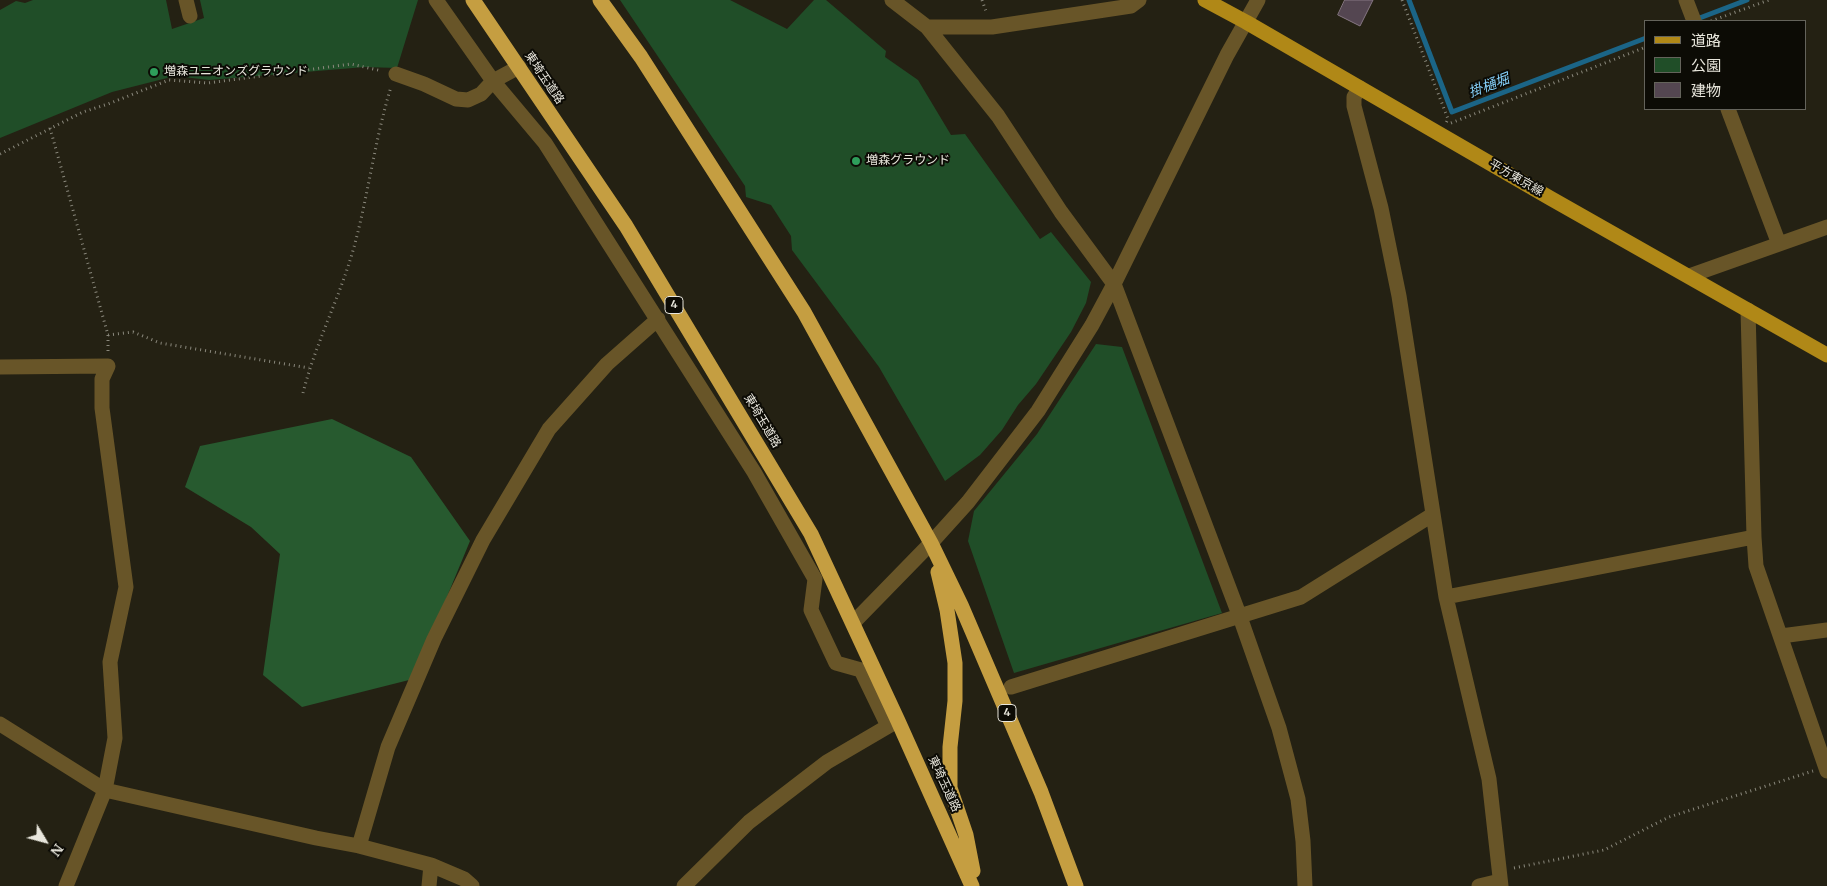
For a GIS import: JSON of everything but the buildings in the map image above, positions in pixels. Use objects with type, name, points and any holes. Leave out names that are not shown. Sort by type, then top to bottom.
[{"type":"highway","name":"東埼玉道路","points":[[473,0],[626,226],[723,384],[811,534],[853,623],[893,723],[974,886]]},
{"type":"highway","name":"4","points":[[600,0],[641,57],[804,312],[931,543],[961,606],[1041,792],[1076,886]]},
{"type":"highway","points":[[931,543],[947,610],[955,664],[955,701],[950,747],[950,788],[966,835],[974,886]]},
{"type":"main road","name":"平方東京線","points":[[1204,0],[1246,22],[1827,354]]},
{"type":"street","points":[[186,0],[190,16]]},
{"type":"street","points":[[436,0],[493,81],[544,142],[658,319],[754,472],[815,579],[811,610],[836,663],[861,670],[893,723],[828,762],[749,822],[684,886]]},
{"type":"street","points":[[892,0],[927,27],[998,116],[1061,212],[1114,284],[1240,617],[1279,728],[1298,799],[1303,841],[1305,886]]},
{"type":"street","points":[[927,27],[992,27],[1131,6],[1139,0]]},
{"type":"street","points":[[853,623],[968,502],[1027,426],[1092,325],[1223,64],[1258,0]]},
{"type":"street","points":[[1686,0],[1694,20]]},
{"type":"street","points":[[396,74],[424,84],[456,99],[468,100],[481,94],[493,81],[519,68]]},
{"type":"street","points":[[1360,88],[1354,97],[1354,106],[1381,208],[1395,276],[1446,596],[1489,779],[1500,879],[1479,886]]},
{"type":"street","points":[[1728,110],[1779,244]]},
{"type":"street","points":[[1689,276],[1827,227]]},
{"type":"street","points":[[1748,310],[1756,566],[1826,769]]},
{"type":"street","points":[[359,846],[388,747],[434,639],[483,540],[549,429],[607,364],[658,319]]},
{"type":"street","points":[[0,367],[108,366],[102,379],[102,408],[126,587],[110,662],[115,738],[105,790],[66,886]]},
{"type":"street","points":[[1010,687],[1301,598],[1432,515]]},
{"type":"street","points":[[1446,596],[1754,537]]},
{"type":"street","points":[[1781,636],[1827,630]]},
{"type":"street","points":[[0,724],[105,790],[359,846],[431,865],[464,880],[472,886]]},
{"type":"street","points":[[428,886],[431,865]]},
{"type":"path","points":[[1402,0],[1448,119],[1446,126],[1644,48]]},
{"type":"path","points":[[1714,20],[1769,0]]},
{"type":"path","points":[[0,154],[83,112],[169,80],[208,83],[351,64],[396,74],[388,99],[347,273],[309,368],[303,393]]},
{"type":"path","points":[[50,128],[108,335],[108,366]]},
{"type":"path","points":[[108,335],[133,332],[160,343],[309,368]]},
{"type":"path","points":[[1500,879],[1604,850],[1669,818],[1826,769]]},
{"type":"green space","name":"増森ユニオンズグラウンド","points":[[33,0],[166,0],[172,29],[204,18],[200,0],[418,0],[397,68],[365,67],[209,80],[175,76],[112,92],[0,138],[0,10],[16,1],[25,3]]},
{"type":"green space","name":"増森グラウンド","points":[[620,0],[730,0],[787,29],[814,0],[826,0],[886,51],[885,57],[918,80],[951,135],[965,134],[1040,239],[1051,232],[1091,282],[1086,303],[1071,332],[1036,384],[1018,405],[1002,430],[980,455],[945,481],[879,367],[792,250],[791,236],[771,205],[746,197],[745,186]]},
{"type":"green space","points":[[1096,344],[1122,347],[1222,613],[1014,673],[968,541],[974,511],[1037,434]]},
{"type":"green space","points":[[332,419],[411,457],[470,541],[413,679],[302,707],[263,675],[280,554],[251,527],[185,487],[200,446]]},
{"type":"waterway","name":"掛樋堀","points":[[1409,0],[1452,112],[1644,39]]},
{"type":"waterway","name":"掛樋堀","points":[[1697,19],[1747,0]]},
{"type":"place","name":"増森ユニオンズグラウンド","points":[[154,72]]},
{"type":"place","name":"増森グラウンド","points":[[856,161]]}]
